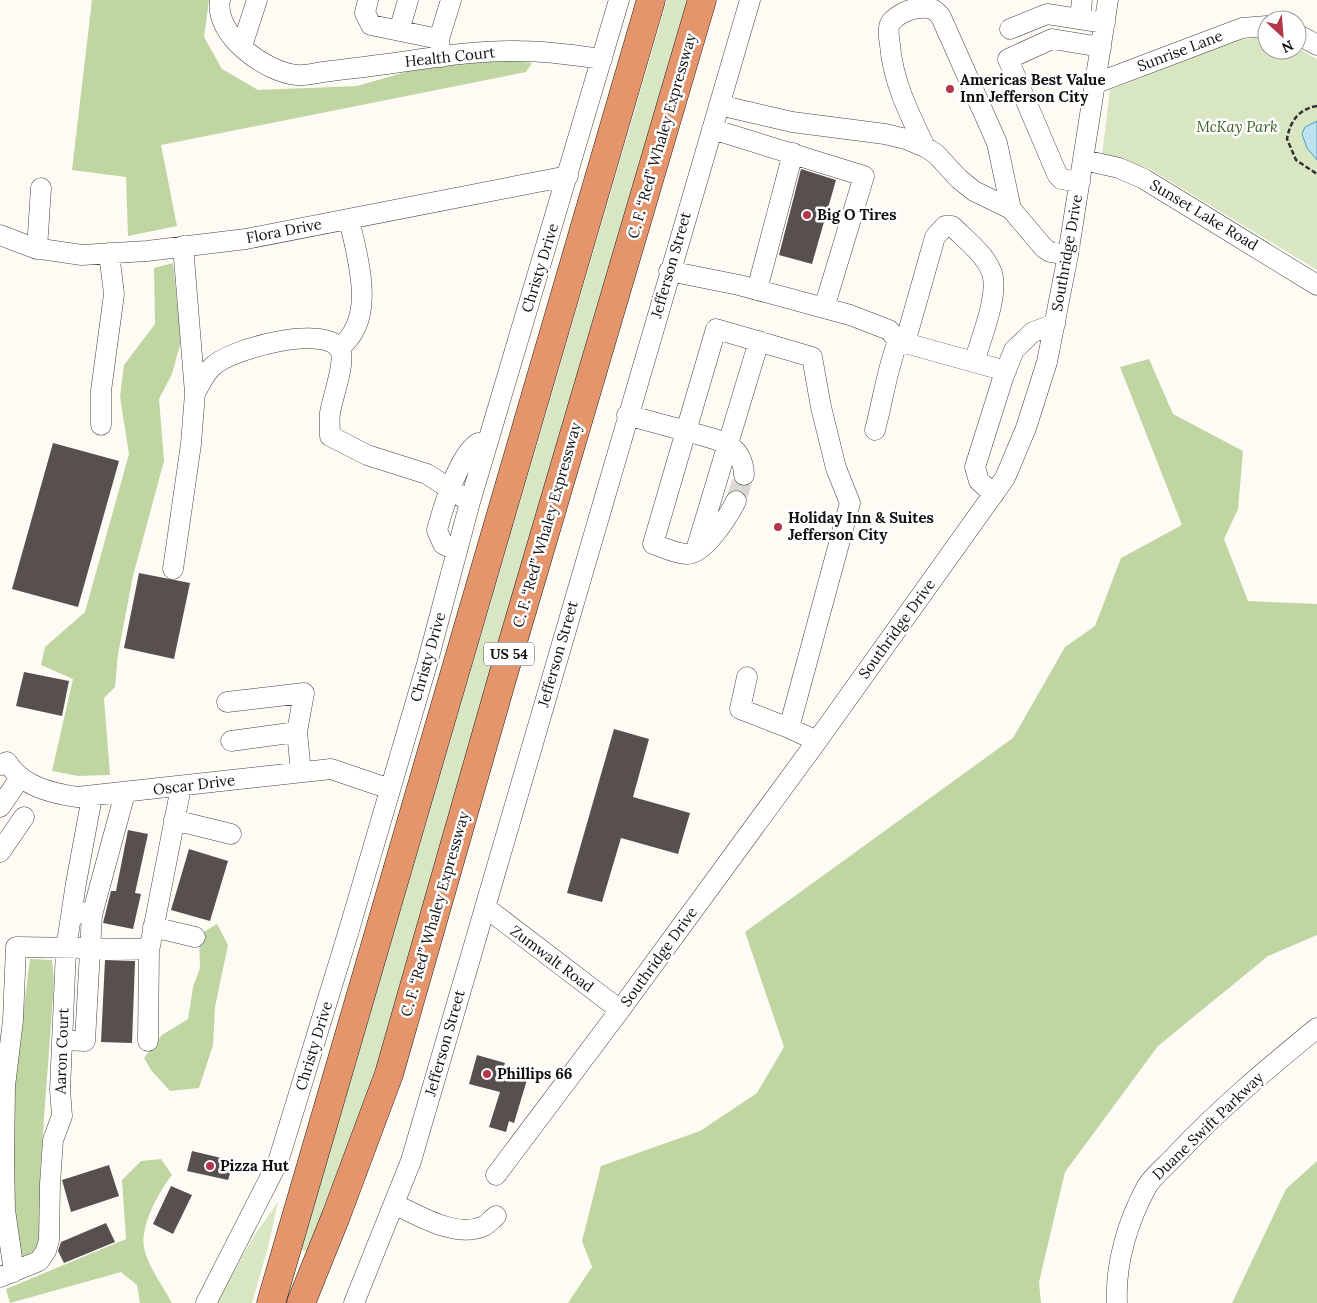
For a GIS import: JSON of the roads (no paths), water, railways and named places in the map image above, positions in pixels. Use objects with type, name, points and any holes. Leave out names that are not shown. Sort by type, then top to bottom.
[{"type":"highway","name":"US 54","points":[[271,1303],[651,0]]},
{"type":"highway","name":"C. F. “Red” Whaley Expressway","points":[[301,1303],[389,1074],[506,662],[702,0]]},
{"type":"street","points":[[220,0],[218,8],[221,19],[230,36],[242,46],[257,0]]},
{"type":"street","points":[[368,0],[365,12],[371,25],[399,31],[440,48],[450,0]]},
{"type":"street","points":[[399,31],[408,0]]},
{"type":"street","name":"Christy Drive","points":[[206,1303],[278,1162],[349,930],[427,664],[470,502],[619,0]]},
{"type":"street","name":"Jefferson Street","points":[[354,1303],[411,1161],[750,0]]},
{"type":"street","name":"Southridge Drive","points":[[496,1174],[620,1010],[1006,478],[1026,428],[1047,362],[1068,255],[1108,0]]},
{"type":"street","points":[[925,147],[899,90],[892,63],[888,31],[891,22],[908,10],[928,6],[936,10],[941,17],[997,143],[1012,209]]},
{"type":"street","points":[[1010,30],[1047,14],[1081,10],[1105,23]]},
{"type":"street","name":"Sunrise Lane","points":[[1094,84],[1242,28],[1257,27]]},
{"type":"street","points":[[1080,182],[1061,179],[1057,174],[1008,59],[1052,39],[1101,47]]},
{"type":"street","name":"Health Court","points":[[242,46],[253,56],[269,65],[297,76],[440,48],[562,53],[602,59]]},
{"type":"street","points":[[719,105],[792,122],[885,134],[906,139],[925,147],[936,154],[959,179],[974,191],[1012,209],[1044,248],[1050,252],[1068,255]]},
{"type":"street","points":[[712,129],[864,176],[824,308]]},
{"type":"street","points":[[757,290],[793,153]]},
{"type":"street","name":"Sunset Lake Road","points":[[1084,160],[1119,168],[1144,179],[1317,285]]},
{"type":"street","name":"Flora Drive","points":[[0,235],[37,249],[82,255],[183,246],[246,239],[568,176]]},
{"type":"street","points":[[37,249],[41,188]]},
{"type":"street","points":[[339,348],[346,343],[358,321],[362,306],[360,269],[349,219]]},
{"type":"street","points":[[875,430],[888,381],[890,362],[902,342],[935,237],[945,226],[952,226],[984,260],[992,272],[995,287],[974,362]]},
{"type":"street","points":[[173,569],[186,484],[195,392],[183,246]]},
{"type":"street","points":[[101,425],[101,391],[114,294],[109,253]]},
{"type":"street","points":[[670,271],[757,290],[850,315],[888,330],[902,342],[1006,371]]},
{"type":"street","points":[[994,494],[979,480],[975,467],[1006,371],[1014,350],[1033,332],[1054,324]]},
{"type":"street","points":[[736,501],[726,521],[695,552],[687,554],[653,544],[716,329],[812,357],[821,407],[836,468],[850,503],[789,728]]},
{"type":"street","points":[[195,392],[212,366],[239,352],[284,340],[324,338],[339,348],[343,359],[330,415],[330,436],[366,455],[426,474],[470,502]]},
{"type":"street","points":[[695,552],[759,341]]},
{"type":"street","points":[[628,416],[729,444],[740,452],[744,463],[744,475]]},
{"type":"street","points":[[457,551],[443,544],[437,530],[462,462],[470,448],[478,443],[488,445]]},
{"type":"street","points":[[747,677],[740,710],[789,728],[817,741]]},
{"type":"street","points":[[227,702],[304,693],[297,732],[301,772]]},
{"type":"street","points":[[231,741],[297,732]]},
{"type":"street","name":"Oscar Drive","points":[[4,763],[20,778],[62,795],[92,797],[331,769],[390,789]]},
{"type":"street","points":[[0,806],[20,778]]},
{"type":"street","points":[[148,1041],[149,949],[181,786]]},
{"type":"street","points":[[62,1040],[85,1041],[92,915],[125,793]]},
{"type":"street","name":"Aaron Court","points":[[7,1275],[39,1261],[46,1251],[49,1240],[53,1140],[62,1116],[60,1090],[66,949],[71,910],[92,797]]},
{"type":"street","points":[[0,852],[24,817]]},
{"type":"street","points":[[174,820],[231,834]]},
{"type":"street","name":"Zumwalt Road","points":[[485,907],[620,1010]]},
{"type":"street","points":[[71,910],[92,915]]},
{"type":"street","points":[[154,927],[195,938]]},
{"type":"street","points":[[7,1275],[4,1161],[5,1086],[13,1020],[16,947],[149,949]]},
{"type":"street","name":"Duane Swift Parkway","points":[[1117,1303],[1116,1285],[1126,1233],[1148,1185],[1188,1142],[1260,1075],[1317,1028]]},
{"type":"street","points":[[394,1204],[435,1222],[457,1229],[484,1226],[496,1216]]},
{"type":"water","points":[[1317,121],[1317,160],[1307,148],[1302,134],[1305,127]]},
{"type":"tunnel","points":[[736,501],[744,475]]},
{"type":"place","name":"Americas Best Value Inn Jefferson City","points":[[950,89]]},
{"type":"place","name":"Big O Tires","points":[[807,215]]},
{"type":"place","name":"Holiday Inn & Suites Jefferson City","points":[[778,527]]},
{"type":"place","name":"Phillips 66","points":[[487,1074]]},
{"type":"place","name":"Pizza Hut","points":[[210,1166]]},
{"type":"park label","name":"McKay Park","points":[[1237,127]]}]
